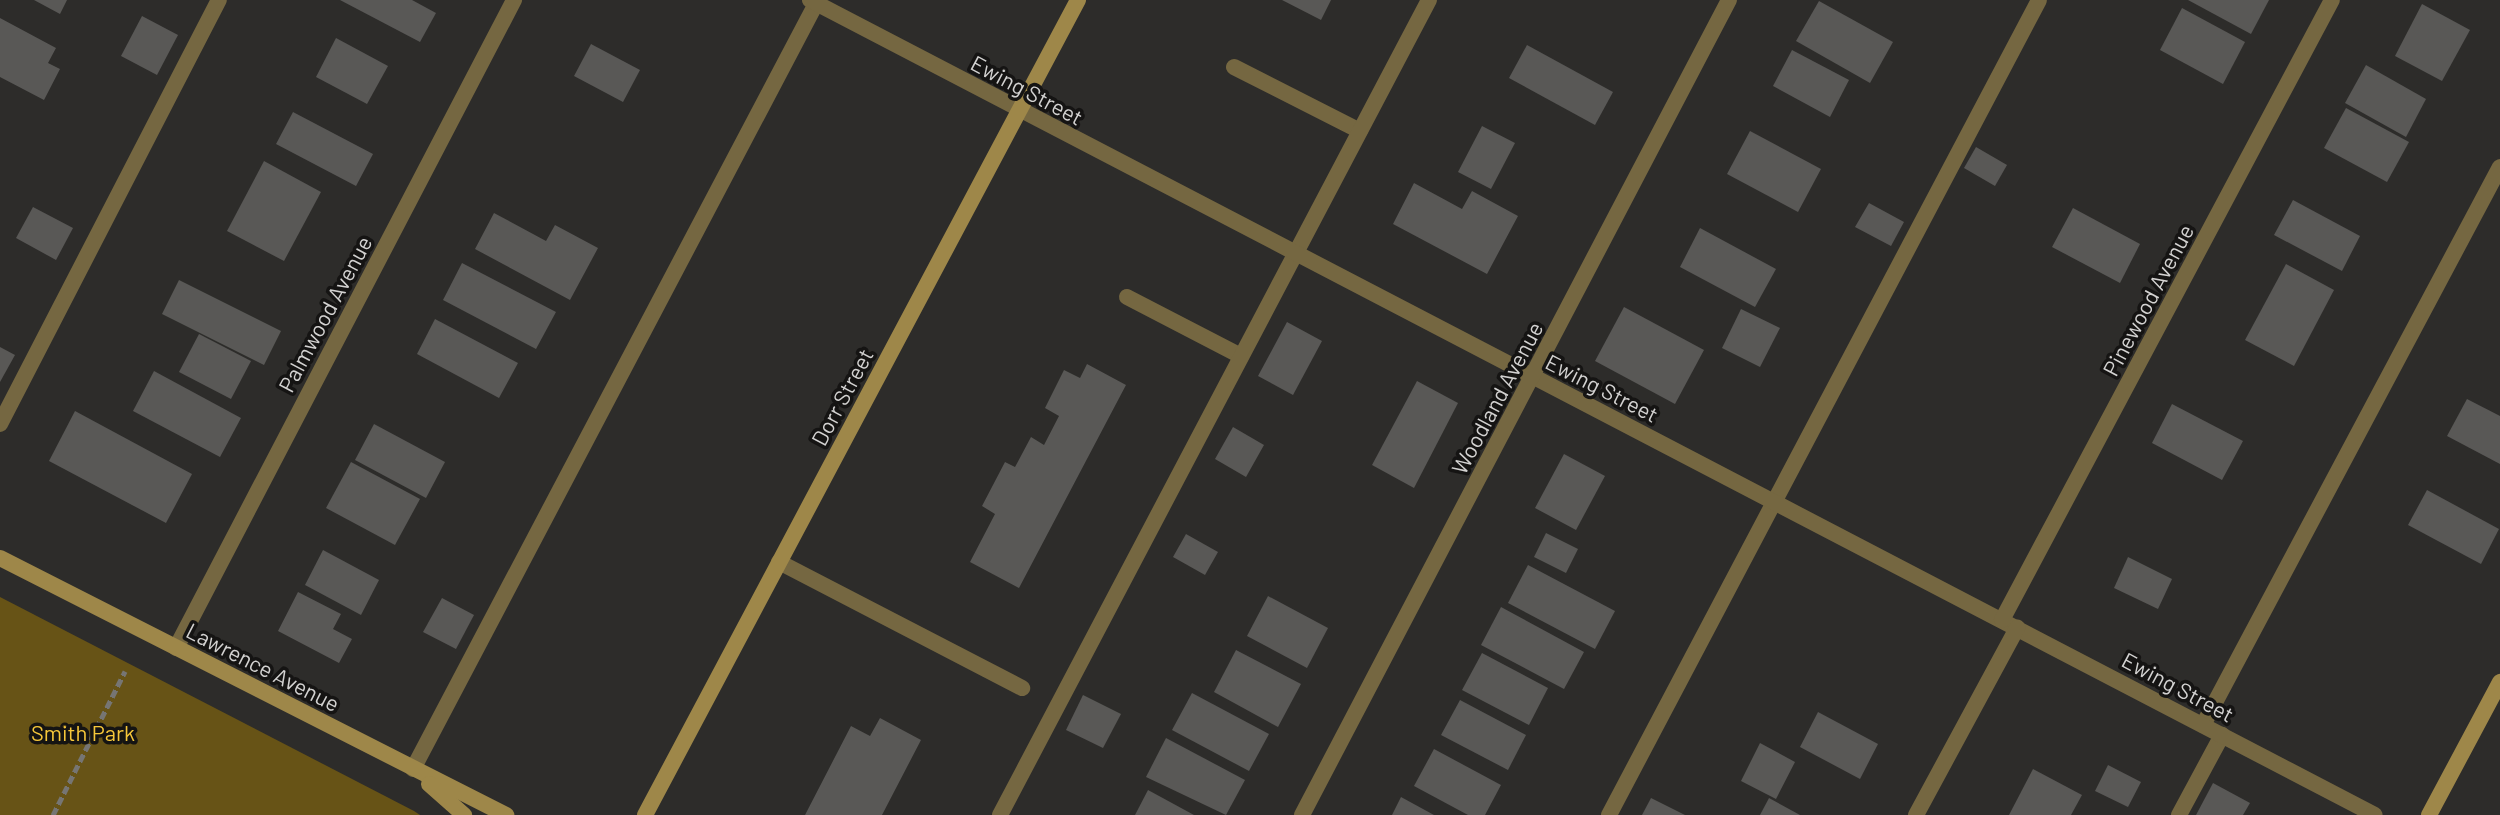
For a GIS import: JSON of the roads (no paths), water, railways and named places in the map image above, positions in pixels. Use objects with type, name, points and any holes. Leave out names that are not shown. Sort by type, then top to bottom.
[{"type":"main road","name":"Dorr Street","points":[[645,815],[1078,0]]},
{"type":"main road","name":"Lawrence Avenue","points":[[0,558],[506,815]]},
{"type":"main road","points":[[2429,815],[2500,682]]},
{"type":"main road","points":[[413,769],[464,815]]},
{"type":"street","points":[[0,424],[219,0]]},
{"type":"street","name":"Palmwood Avenue","points":[[176,648],[514,0]]},
{"type":"street","points":[[1000,815],[1429,0]]},
{"type":"street","name":"Woodland Avenue","points":[[1302,815],[1729,0]]},
{"type":"street","points":[[1609,815],[2039,0]]},
{"type":"street","name":"Pinewood Avenue","points":[[1916,815],[2010,624],[2332,0]]},
{"type":"street","points":[[413,769],[815,1]]},
{"type":"street","name":"Ewing Street","points":[[815,1],[1020,111],[2375,815]]},
{"type":"street","points":[[1234,67],[1360,131]]},
{"type":"street","points":[[2203,725],[2500,167]]},
{"type":"street","points":[[1127,297],[1241,356]]},
{"type":"street","points":[[779,562],[1022,688]]},
{"type":"street","points":[[2179,815],[2222,735]]},
{"type":"park label","name":"Smith Park","points":[[83,733]]}]
